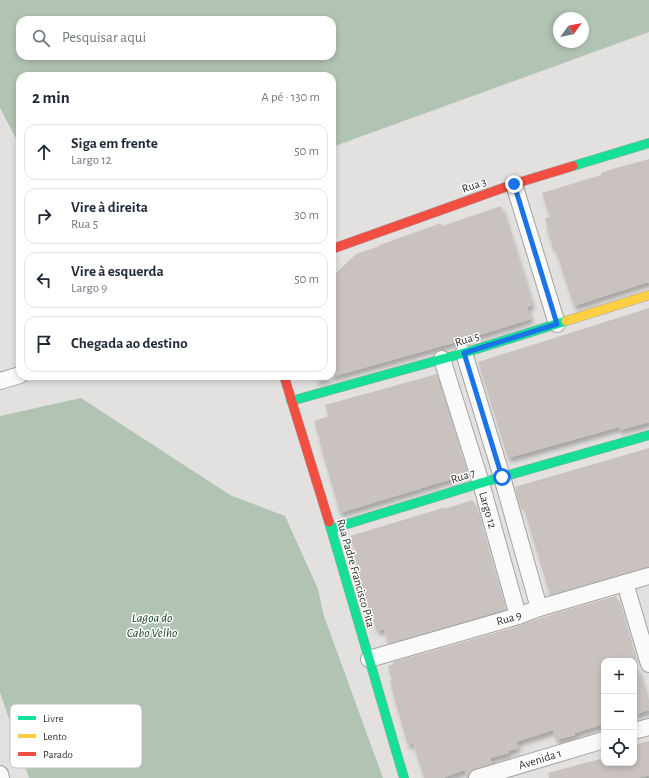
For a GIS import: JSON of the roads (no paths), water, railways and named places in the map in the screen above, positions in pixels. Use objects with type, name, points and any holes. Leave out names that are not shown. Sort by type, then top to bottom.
[{"type":"street","name":"Rua 3","points":[[336,248],[514,184],[649,143]]},
{"type":"street","points":[[514,184],[557,324]]},
{"type":"street","name":"Rua 5","points":[[291,401],[464,353],[649,295]]},
{"type":"street","name":"Largo 12","points":[[464,353],[502,477],[539,608]]},
{"type":"street","name":"Largo 12","points":[[442,359],[481,483],[518,616]]},
{"type":"street","points":[[0,381],[16,376]]},
{"type":"street","name":"Rua Padre Francisco Pita","points":[[285,380],[331,528],[404,778]]},
{"type":"street","name":"Rua 7","points":[[331,528],[649,435]]},
{"type":"street","name":"Rua 9","points":[[369,659],[625,583],[648,578]]},
{"type":"street","points":[[625,583],[649,664]]},
{"type":"street","points":[[637,730],[649,727]]},
{"type":"street","name":"Avenida 1","points":[[477,778],[601,741]]},
{"type":"street","points":[[0,774],[1,778]]},
{"type":"water","points":[[0,0],[649,0],[649,32],[336,146],[336,72],[16,72],[16,138],[0,108]]},
{"type":"water","name":"Lagoa do Cabo Velho","points":[[81,398],[230,495],[285,516],[318,589],[324,616],[383,778],[29,778],[26,768],[142,768],[142,704],[10,704],[10,722],[0,692],[0,416]]}]
